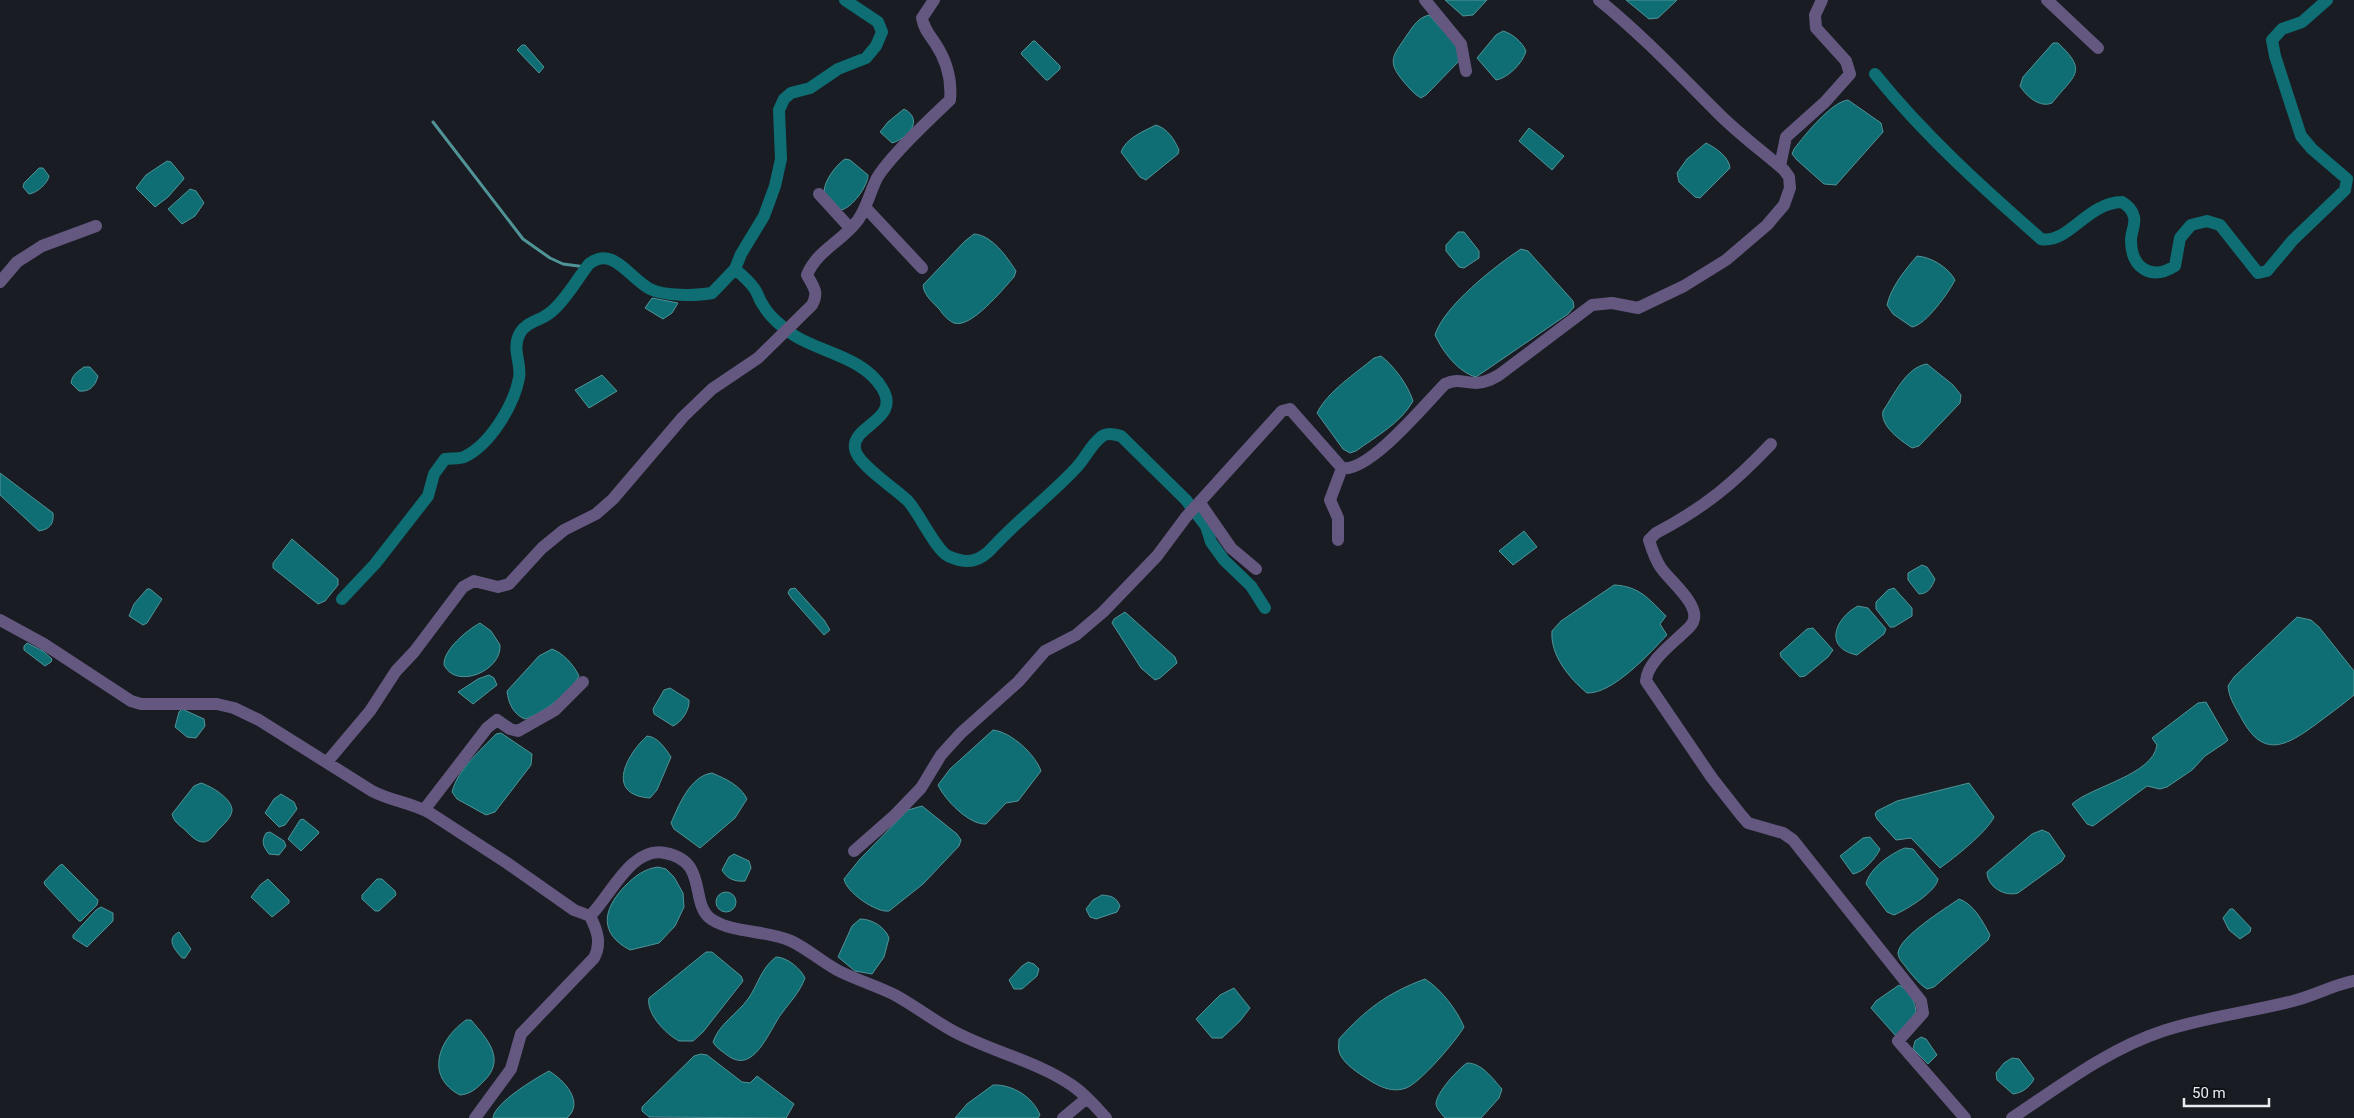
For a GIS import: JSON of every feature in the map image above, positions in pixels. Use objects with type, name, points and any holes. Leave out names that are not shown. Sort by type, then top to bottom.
[{"type":"street","points":[[327,762],[370,711],[396,671],[414,652],[463,587],[474,581],[498,587],[509,584],[542,548],[564,530],[596,514],[613,499],[700,401],[712,390],[758,358],[812,305],[817,296],[816,288],[807,275],[812,263],[820,253],[837,242],[858,220],[877,178],[893,158],[950,100],[951,88],[946,64],[940,50],[924,27],[922,18],[934,0]]},
{"type":"street","points":[[1425,0],[1461,44],[1466,71]]},
{"type":"street","points":[[854,851],[895,815],[921,788],[948,748],[984,711],[1018,682],[1045,651],[1076,635],[1103,612],[1157,556],[1186,516],[1282,411],[1290,409],[1342,468],[1349,469],[1367,460],[1396,436],[1445,384],[1455,380],[1473,383],[1484,382],[1499,375],[1592,305],[1612,303],[1638,308],[1684,286],[1726,260],[1767,225],[1784,205],[1790,188],[1789,177],[1780,166],[1736,130],[1654,48],[1599,0]]},
{"type":"street","points":[[1780,166],[1786,137],[1825,102],[1850,74],[1846,61],[1816,28],[1815,14],[1822,0]]},
{"type":"street","points":[[2047,0],[2098,48]]},
{"type":"street","points":[[819,194],[850,228]]},
{"type":"street","points":[[865,207],[922,268]]},
{"type":"street","points":[[0,282],[18,262],[42,246],[96,226]]},
{"type":"street","points":[[1771,444],[1742,476],[1705,505],[1656,533],[1649,540],[1653,555],[1693,607],[1694,616],[1693,622],[1687,630],[1651,667],[1646,674],[1646,681],[1701,762],[1741,815],[1748,823],[1783,833],[1793,840],[1921,1001],[1923,1013],[1898,1041],[1965,1118]]},
{"type":"street","points":[[1338,540],[1338,518],[1330,500],[1342,468]]},
{"type":"street","points":[[1199,504],[1231,548],[1256,569]]},
{"type":"street","points":[[0,620],[44,644],[132,701],[141,704],[217,704],[234,708],[259,720],[388,799],[424,810],[507,863],[574,910],[590,916],[598,938],[599,947],[594,958],[521,1034],[511,1069],[475,1118]]},
{"type":"street","points":[[424,810],[487,728],[497,720],[518,732],[554,710],[583,682]]},
{"type":"street","points":[[590,916],[612,887],[634,863],[649,853],[665,853],[682,860],[695,874],[701,909],[711,919],[725,925],[789,940],[838,970],[894,995],[954,1031],[1048,1073],[1072,1086],[1087,1098],[1106,1118]]},
{"type":"street","points":[[2012,1118],[2087,1068],[2134,1043],[2164,1031],[2295,1001],[2338,984],[2354,981]]},
{"type":"street","points":[[1063,1118],[1087,1098]]},
{"type":"water","points":[[1445,0],[1487,0],[1473,15],[1463,16]]},
{"type":"water","points":[[1626,0],[1677,0],[1658,18],[1649,19]]},
{"type":"water","points":[[1429,15],[1458,47],[1460,60],[1421,98],[1398,75],[1393,63],[1398,48],[1414,25]]},
{"type":"water","points":[[1503,31],[1517,39],[1526,51],[1522,60],[1514,69],[1501,79],[1496,80],[1477,58],[1496,35]]},
{"type":"water","points":[[1033,41],[1060,66],[1060,69],[1048,80],[1021,53]]},
{"type":"water","points":[[2053,43],[2058,43],[2068,53],[2076,67],[2075,73],[2052,103],[2038,103],[2030,98],[2020,86],[2023,77]]},
{"type":"water","points":[[522,45],[525,45],[544,67],[539,73],[517,50]]},
{"type":"water","points":[[1848,100],[1881,123],[1883,132],[1836,185],[1824,184],[1792,154],[1794,149],[1826,113],[1841,102]]},
{"type":"water","points":[[904,109],[913,118],[912,129],[903,138],[892,143],[880,132],[888,122]]},
{"type":"water","points":[[1156,125],[1170,135],[1179,150],[1178,154],[1146,180],[1140,177],[1121,152],[1131,139]]},
{"type":"water","points":[[1529,128],[1564,156],[1552,170],[1519,141]]},
{"type":"water","points":[[1706,143],[1725,157],[1730,168],[1700,198],[1695,197],[1679,182],[1677,173],[1687,159]]},
{"type":"water","points":[[845,159],[850,160],[868,175],[859,196],[850,205],[841,210],[824,192],[831,174]]},
{"type":"water","points":[[167,161],[171,162],[184,178],[168,197],[155,207],[136,188],[146,175]]},
{"type":"water","points":[[39,168],[43,168],[49,176],[48,179],[39,190],[29,194],[23,187],[24,183]]},
{"type":"water","points":[[190,189],[196,191],[204,203],[195,216],[182,224],[168,209]]},
{"type":"water","points":[[1458,232],[1464,232],[1479,251],[1479,258],[1464,268],[1459,267],[1446,251],[1446,245]]},
{"type":"water","points":[[974,234],[981,235],[993,242],[1004,253],[1016,271],[1014,277],[978,314],[961,323],[954,323],[946,318],[929,299],[923,285]]},
{"type":"water","points":[[1521,249],[1528,251],[1573,301],[1574,307],[1568,314],[1476,377],[1463,371],[1452,361],[1435,335],[1440,324],[1459,300],[1485,276]]},
{"type":"water","points":[[1917,256],[1928,258],[1939,264],[1955,280],[1930,314],[1918,325],[1912,327],[1893,314],[1887,305],[1895,285]]},
{"type":"water","points":[[652,298],[678,303],[672,313],[663,319],[645,308]]},
{"type":"water","points":[[1381,356],[1400,376],[1413,401],[1395,423],[1356,451],[1350,453],[1343,449],[1317,413],[1328,397],[1342,383],[1374,358]]},
{"type":"water","points":[[1927,364],[1953,385],[1961,395],[1960,403],[1919,446],[1912,448],[1897,437],[1888,427],[1883,417],[1883,411],[1907,376],[1913,370]]},
{"type":"water","points":[[84,367],[90,367],[98,376],[91,388],[86,391],[79,391],[71,383],[72,378]]},
{"type":"water","points":[[602,375],[617,391],[589,408],[575,390]]},
{"type":"water","points":[[0,473],[53,513],[53,520],[49,527],[39,531],[0,495]]},
{"type":"water","points":[[1524,531],[1537,547],[1513,565],[1499,551]]},
{"type":"water","points":[[292,539],[338,579],[338,585],[325,601],[318,604],[273,568],[273,563]]},
{"type":"water","points":[[1922,565],[1927,567],[1935,579],[1929,590],[1919,594],[1908,580],[1908,573]]},
{"type":"water","points":[[1614,585],[1637,591],[1654,604],[1666,616],[1660,624],[1667,635],[1641,662],[1619,680],[1597,692],[1587,693],[1567,673],[1557,657],[1552,640],[1552,631],[1561,621]]},
{"type":"water","points":[[795,588],[824,620],[830,630],[824,635],[788,593],[790,589]]},
{"type":"water","points":[[1894,588],[1912,608],[1912,616],[1894,627],[1890,627],[1876,609],[1876,602],[1888,590]]},
{"type":"water","points":[[147,589],[150,589],[162,599],[147,623],[143,625],[129,616],[134,604]]},
{"type":"water","points":[[1858,606],[1868,608],[1886,629],[1884,634],[1857,655],[1846,651],[1840,646],[1836,640],[1836,632],[1843,618]]},
{"type":"water","points":[[1125,612],[1175,657],[1177,663],[1160,678],[1155,680],[1141,668],[1112,623],[1114,619]]},
{"type":"water","points":[[2297,617],[2311,620],[2319,627],[2354,671],[2354,695],[2315,725],[2294,738],[2276,745],[2267,744],[2251,733],[2232,700],[2228,686],[2234,677]]},
{"type":"water","points":[[480,623],[491,631],[500,645],[499,654],[494,663],[477,674],[468,677],[458,676],[450,672],[444,665],[447,653],[463,635]]},
{"type":"water","points":[[1813,628],[1833,650],[1828,657],[1805,676],[1800,677],[1781,657],[1780,653],[1807,629]]},
{"type":"water","points":[[27,643],[43,651],[52,659],[51,662],[45,666],[24,650],[24,646]]},
{"type":"water","points":[[552,649],[568,660],[579,676],[570,689],[555,702],[525,719],[512,708],[507,691],[539,656]]},
{"type":"water","points":[[489,675],[494,678],[497,685],[473,704],[458,692],[478,679]]},
{"type":"water","points":[[670,688],[689,700],[685,715],[673,726],[654,714],[653,709],[664,690]]},
{"type":"water","points":[[2206,702],[2228,740],[2205,756],[2192,770],[2167,787],[2160,789],[2147,786],[2093,826],[2087,824],[2072,804],[2093,791],[2134,772],[2145,764],[2153,755],[2157,745],[2152,738],[2198,703]]},
{"type":"water","points":[[182,709],[204,719],[205,726],[196,738],[187,737],[175,727],[179,712]]},
{"type":"water","points":[[993,730],[1015,739],[1034,758],[1041,771],[1018,801],[1006,803],[986,824],[979,823],[965,816],[946,798],[938,785],[950,769]]},
{"type":"water","points":[[501,733],[532,754],[531,765],[495,812],[486,815],[457,799],[452,792],[464,768],[496,734]]},
{"type":"water","points":[[647,736],[658,741],[671,757],[657,790],[650,798],[636,795],[628,790],[624,782],[624,773],[632,753]]},
{"type":"water","points":[[712,773],[737,786],[747,799],[735,818],[700,848],[674,829],[671,823],[691,785],[704,775]]},
{"type":"water","points":[[201,783],[225,798],[229,802],[232,811],[228,819],[212,838],[203,842],[190,835],[177,823],[172,814],[194,786]]},
{"type":"water","points":[[1969,783],[1994,817],[1978,837],[1940,868],[1911,838],[1896,840],[1877,819],[1875,814],[1877,811],[1897,801]]},
{"type":"water","points":[[281,794],[294,802],[297,809],[285,825],[279,827],[265,813],[274,799]]},
{"type":"water","points":[[922,806],[957,834],[961,840],[959,846],[923,884],[889,911],[877,909],[862,901],[850,890],[844,879],[860,859],[908,810]]},
{"type":"water","points":[[303,819],[319,833],[301,851],[288,839],[300,820]]},
{"type":"water","points":[[2042,830],[2049,833],[2065,856],[2062,861],[2018,893],[2008,894],[1993,886],[1987,872],[2032,834]]},
{"type":"water","points":[[270,832],[284,841],[286,846],[279,855],[269,854],[264,846],[264,836]]},
{"type":"water","points":[[1870,837],[1880,849],[1869,864],[1861,871],[1853,874],[1840,856],[1863,838]]},
{"type":"water","points":[[1905,848],[1913,849],[1938,879],[1926,895],[1913,905],[1894,915],[1887,912],[1866,884],[1871,873],[1881,862]]},
{"type":"water","points":[[734,854],[749,861],[751,868],[745,881],[732,879],[726,876],[722,870],[729,857]]},
{"type":"water","points":[[62,864],[98,900],[97,905],[81,921],[44,882]]},
{"type":"water","points":[[658,867],[666,869],[674,877],[683,893],[684,907],[675,926],[659,943],[630,950],[613,936],[607,920],[608,912],[612,903],[629,882],[644,871]]},
{"type":"water","points":[[268,879],[289,900],[289,903],[272,917],[251,897],[260,885]]},
{"type":"water","points":[[377,879],[382,879],[395,891],[396,895],[379,911],[375,911],[362,899],[362,895]]},
{"type":"water","points":[[726,892],[733,895],[736,902],[733,909],[726,912],[719,909],[716,902],[719,895]]},
{"type":"water","points":[[1102,895],[1117,901],[1120,906],[1117,912],[1096,919],[1090,917],[1086,909],[1093,900]]},
{"type":"water","points":[[1959,899],[1974,909],[1990,935],[1988,940],[1934,987],[1927,989],[1919,983],[1900,960],[1898,953],[1900,946],[1914,931]]},
{"type":"water","points":[[101,907],[113,913],[113,921],[87,947],[73,938],[73,935]]},
{"type":"water","points":[[2230,909],[2233,909],[2251,928],[2250,932],[2240,939],[2229,930],[2223,918]]},
{"type":"water","points":[[860,919],[878,924],[889,938],[884,957],[872,974],[855,971],[838,957],[852,926]]},
{"type":"water","points":[[179,932],[191,949],[185,958],[182,958],[177,952],[172,941]]},
{"type":"water","points":[[706,952],[712,952],[741,976],[743,981],[703,1032],[693,1041],[679,1041],[668,1034],[658,1023],[651,1010],[649,998]]},
{"type":"water","points":[[776,957],[785,959],[793,964],[805,978],[798,992],[760,1048],[745,1060],[737,1060],[721,1051],[713,1042],[719,1030],[748,999],[763,971]]},
{"type":"water","points":[[1028,962],[1034,964],[1039,969],[1037,976],[1022,989],[1014,989],[1009,980]]},
{"type":"water","points":[[1425,979],[1448,1000],[1464,1027],[1454,1042],[1420,1078],[1412,1085],[1400,1090],[1383,1087],[1352,1069],[1340,1055],[1339,1039],[1358,1019],[1388,996]]},
{"type":"water","points":[[1899,985],[1911,996],[1916,1012],[1899,1034],[1895,1035],[1871,1008],[1876,1001]]},
{"type":"water","points":[[1234,988],[1250,1008],[1240,1021],[1222,1038],[1212,1038],[1196,1019],[1220,995]]},
{"type":"water","points":[[466,1020],[471,1020],[488,1042],[494,1057],[494,1065],[479,1086],[471,1092],[460,1095],[449,1087],[442,1078],[439,1058],[449,1037]]},
{"type":"water","points":[[1921,1037],[1926,1039],[1937,1055],[1928,1064],[1913,1049],[1915,1041]]},
{"type":"water","points":[[707,1055],[742,1082],[750,1083],[757,1076],[794,1104],[786,1118],[649,1117],[642,1111],[642,1107],[694,1056]]},
{"type":"water","points":[[2012,1058],[2019,1059],[2034,1079],[2025,1089],[2013,1094],[1997,1080],[1996,1073],[2004,1063]]},
{"type":"water","points":[[1467,1063],[1482,1068],[1502,1089],[1499,1098],[1481,1118],[1445,1118],[1437,1108],[1437,1099],[1458,1070]]},
{"type":"water","points":[[549,1071],[561,1080],[573,1098],[572,1112],[567,1118],[493,1118],[500,1105],[508,1098]]},
{"type":"water","points":[[993,1085],[1014,1089],[1027,1097],[1037,1109],[1040,1115],[1038,1118],[955,1118],[967,1104]]},
{"type":"waterway","points":[[342,599],[375,564],[428,496],[434,474],[445,459],[464,457],[474,451],[492,434],[506,412],[516,389],[520,372],[516,345],[520,333],[530,323],[547,315],[556,307],[589,264],[598,259],[606,258],[621,265],[650,289],[680,295],[712,293],[735,269],[741,254],[764,216],[775,186],[781,159],[779,110],[784,99],[791,93],[810,88],[838,69],[866,58],[876,46],[882,32],[878,22],[845,0]]},
{"type":"waterway","points":[[1875,74],[1934,140],[2041,239],[2051,239],[2060,235],[2098,209],[2109,204],[2122,202],[2130,208],[2133,214],[2132,250],[2134,258],[2144,269],[2158,272],[2175,266],[2180,238],[2191,225],[2207,221],[2220,225],[2258,273],[2267,271],[2293,240],[2345,190],[2347,179],[2312,149],[2301,136],[2275,56],[2272,40],[2282,29],[2302,22],[2327,0]]},
{"type":"waterway","points":[[433,122],[523,239],[550,258],[563,264],[586,267]]},
{"type":"waterway","points":[[735,269],[752,285],[769,314],[786,330],[806,342],[854,363],[874,378],[882,388],[886,399],[886,408],[860,434],[856,441],[855,449],[857,455],[869,469],[908,501],[938,547],[948,556],[968,561],[984,556],[1066,478],[1096,441],[1102,436],[1110,434],[1121,436],[1186,500],[1206,526],[1211,542],[1224,560],[1251,586],[1265,608]]}]
